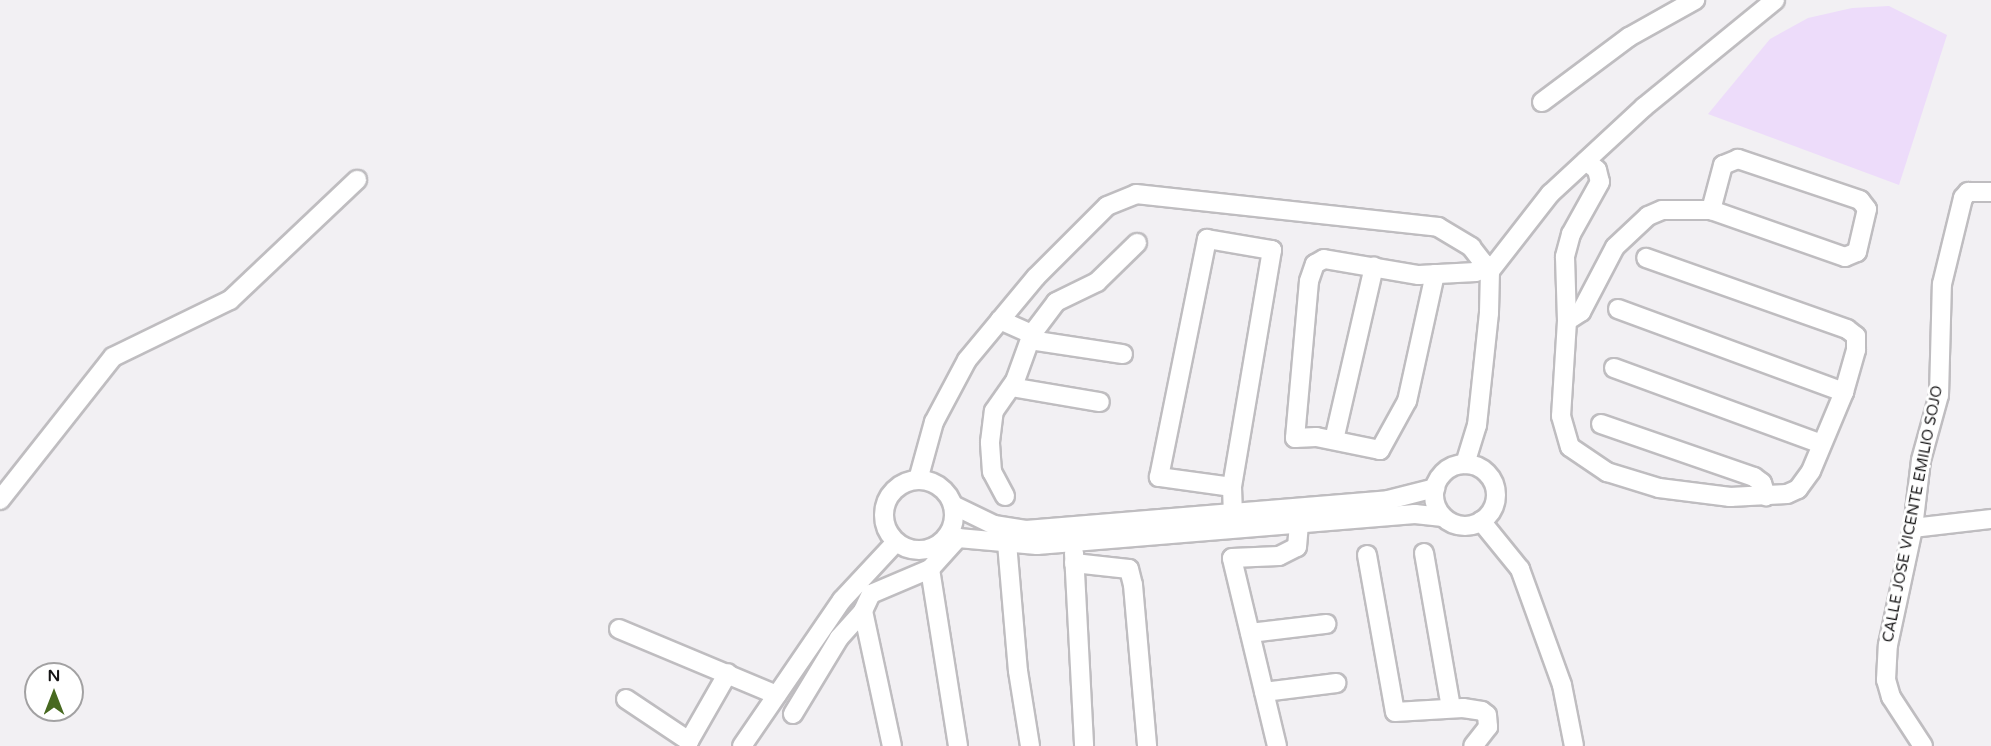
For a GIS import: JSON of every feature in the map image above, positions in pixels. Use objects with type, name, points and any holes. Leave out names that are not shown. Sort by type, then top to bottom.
[{"type":"street","points":[[1542,102],[1629,37],[1695,0]]},
{"type":"street","points":[[1435,274],[1407,401],[1380,450],[1334,440],[1295,438],[1309,281],[1315,264],[1324,259],[1435,274],[1476,272],[1487,267],[1550,194],[1644,107],[1775,0]]},
{"type":"street","points":[[1567,321],[1581,312],[1616,248],[1648,216],[1674,209],[1711,210],[1845,257],[1857,252],[1867,209],[1860,200],[1738,159],[1723,165],[1711,210]]},
{"type":"street","points":[[1586,161],[1598,171],[1600,182],[1568,245],[1564,286],[1567,321],[1562,425],[1575,453],[1606,472],[1650,486],[1730,496],[1766,496],[1798,489],[1822,444],[1844,392],[1856,350],[1856,336],[1851,330],[1646,258]]},
{"type":"street","points":[[0,500],[113,357],[230,300],[357,180]]},
{"type":"street","name":"CALLE JOSE VICENTE EMILIO SOJO","points":[[1923,746],[1898,711],[1886,680],[1894,606],[1913,528],[1921,459],[1939,395],[1941,296],[1952,241],[1963,198],[1968,192],[1991,192]]},
{"type":"street","points":[[918,480],[934,422],[967,360],[1000,320],[1107,206],[1136,194],[1438,227],[1471,247],[1487,267],[1477,425],[1465,464]]},
{"type":"street","points":[[1232,487],[1159,477],[1207,239],[1272,250],[1232,487],[1233,514]]},
{"type":"street","points":[[1005,496],[992,472],[990,442],[994,411],[1011,387],[1031,337],[1056,302],[1098,282],[1137,243]]},
{"type":"street","points":[[1334,440],[1374,267]]},
{"type":"street","points":[[1618,309],[1844,392]]},
{"type":"street","points":[[1000,320],[1031,337],[1124,354]]},
{"type":"street","points":[[1614,368],[1822,444]]},
{"type":"street","points":[[1011,387],[1100,402]]},
{"type":"street","points":[[1600,424],[1754,477],[1762,483],[1766,496]]},
{"type":"street","points":[[1465,464],[1484,471],[1495,487],[1494,507],[1481,521],[1461,526],[1443,516],[1437,508],[1435,488],[1446,471],[1465,464]]},
{"type":"street","points":[[1435,488],[1388,500],[1026,530],[994,525],[953,505],[940,487],[918,480],[896,488],[886,504],[884,521],[896,542],[917,551],[929,549],[952,537],[1007,543],[1073,543],[1415,514],[1443,516]]},
{"type":"street","points":[[793,714],[839,638],[863,611],[871,594],[930,568],[952,537],[953,505]]},
{"type":"street","points":[[1913,528],[1991,519]]},
{"type":"street","points":[[1481,521],[1520,569],[1562,685],[1574,746]]},
{"type":"street","points":[[1277,746],[1232,558],[1279,556],[1297,547],[1299,524]]},
{"type":"street","points":[[741,746],[842,600],[896,542]]},
{"type":"street","points":[[1007,543],[1018,671],[1030,746]]},
{"type":"street","points":[[1073,543],[1084,746]]},
{"type":"street","points":[[1424,553],[1451,708]]},
{"type":"street","points":[[1367,555],[1395,711],[1451,708],[1487,715],[1488,727],[1473,746]]},
{"type":"street","points":[[1074,563],[1129,569],[1133,585],[1147,746]]},
{"type":"street","points":[[930,568],[958,746]]},
{"type":"street","points":[[863,611],[892,746]]},
{"type":"street","points":[[1250,633],[1326,624]]},
{"type":"street","points":[[619,629],[777,695]]},
{"type":"street","points":[[626,699],[690,741],[728,673]]},
{"type":"street","points":[[1264,692],[1336,683]]},
{"type":"shaded area","points":[[1889,6],[1947,35],[1899,185],[1708,114],[1770,39],[1808,18],[1852,8]]}]
